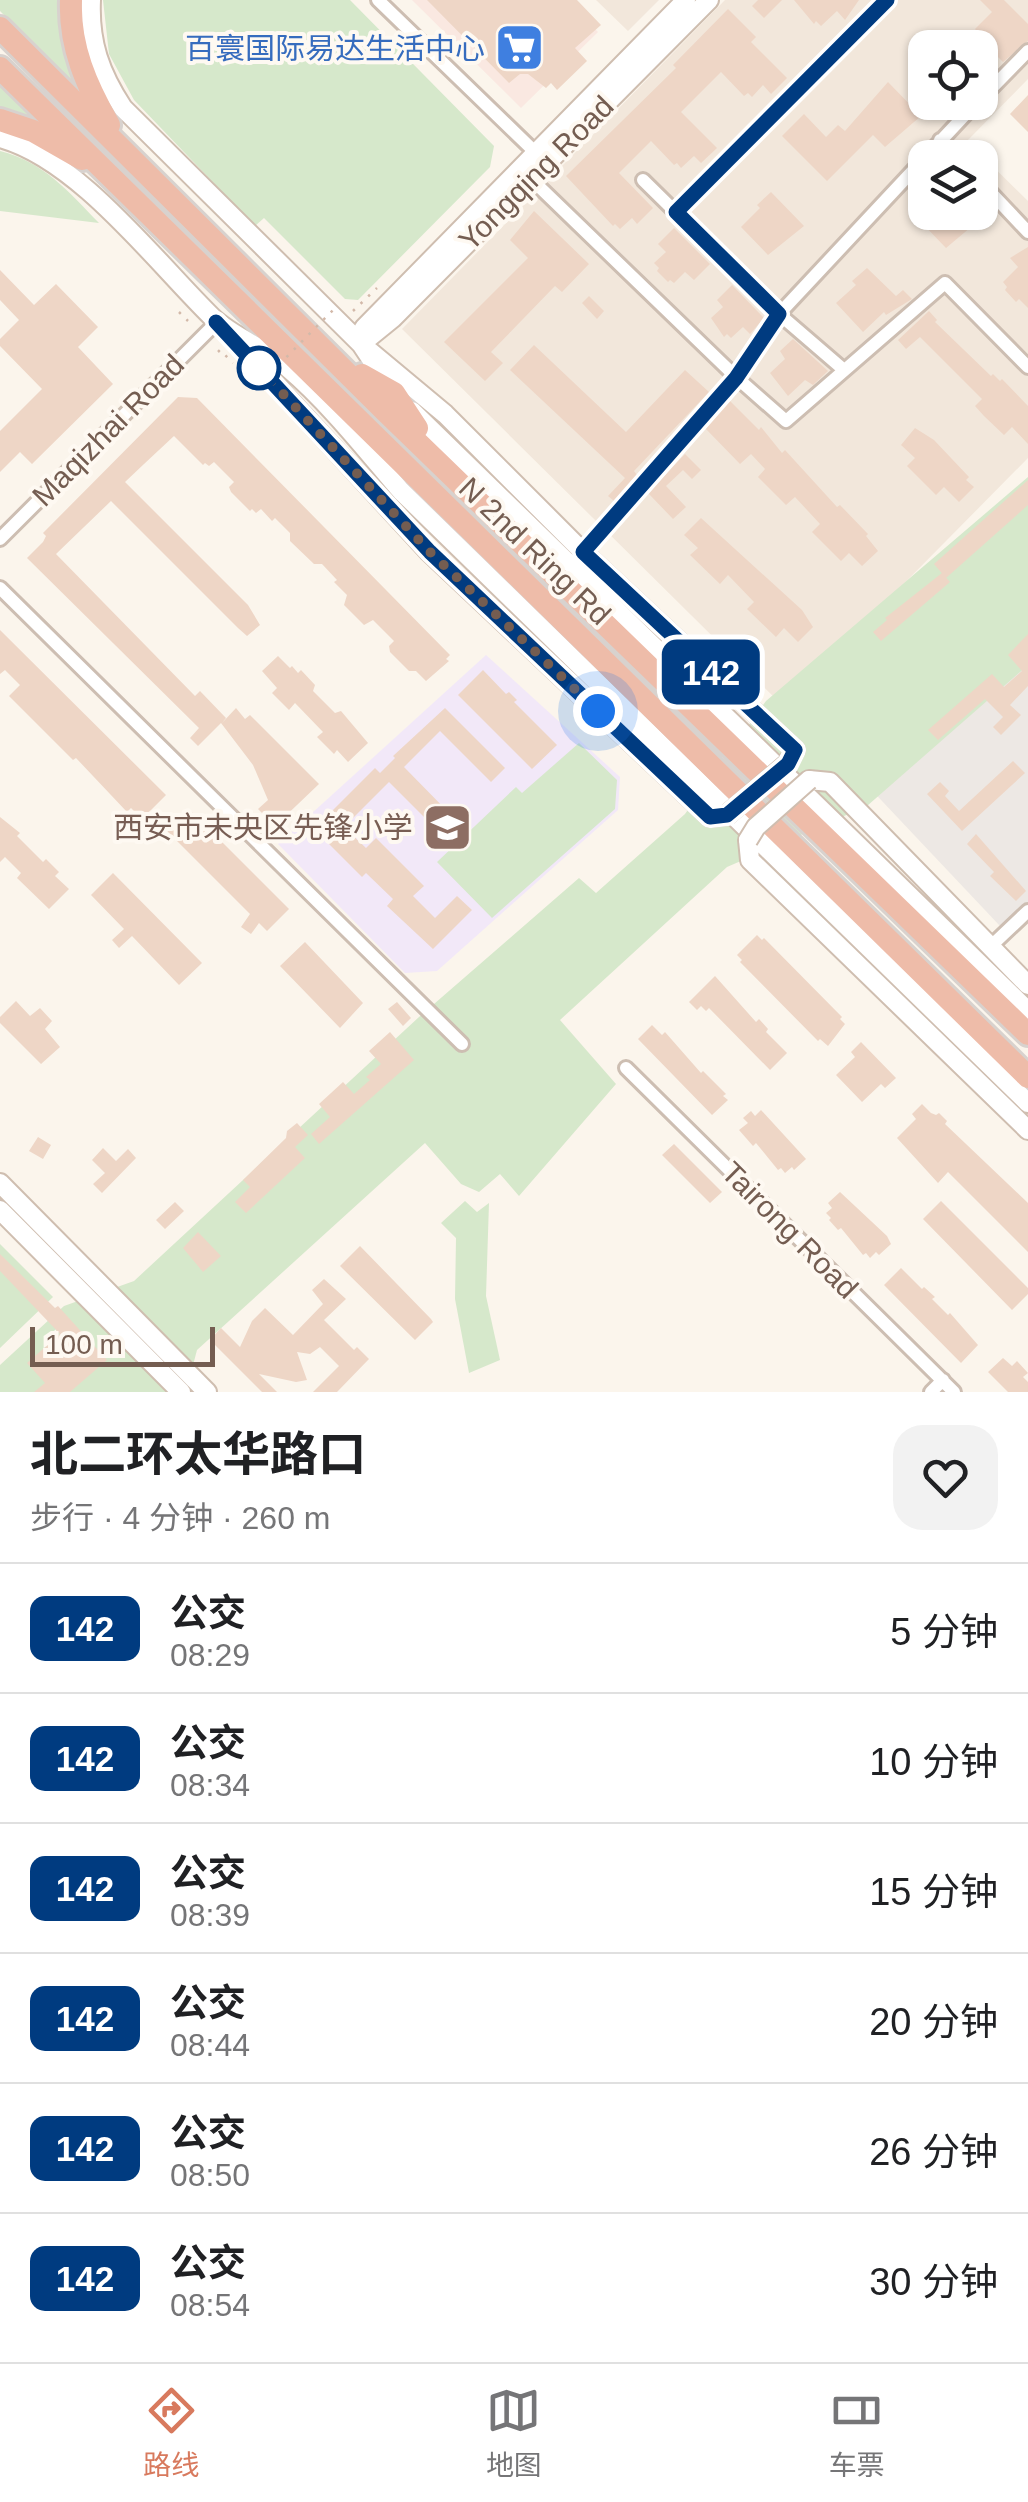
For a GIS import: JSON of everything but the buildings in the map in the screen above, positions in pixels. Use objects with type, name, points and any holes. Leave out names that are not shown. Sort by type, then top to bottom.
[{"type":"highway","points":[[71,0],[75,48],[88,87],[123,150]]},
{"type":"highway","name":"N 2nd Ring Rd","points":[[0,28],[440,464],[1028,1034]]},
{"type":"highway","name":"N 2nd Ring Rd","points":[[0,68],[1028,1077]]},
{"type":"highway","points":[[0,120],[32,131],[114,180]]},
{"type":"highway","points":[[333,359],[394,393],[440,464]]},
{"type":"highway","points":[[286,366],[316,380],[332,411]]},
{"type":"street","points":[[0,138],[24,144],[72,176],[216,322],[430,552],[710,817],[727,815],[788,764],[795,750],[583,552],[445,414],[358,341],[123,108],[92,48],[91,0]]},
{"type":"street","points":[[378,0],[536,153]]},
{"type":"street","name":"Yongqing Road","points":[[526,174],[536,153],[686,0]]},
{"type":"street","name":"Yongqing Road","points":[[358,341],[392,318],[526,174],[709,0]]},
{"type":"street","points":[[676,212],[887,0]]},
{"type":"street","points":[[998,81],[1028,51]]},
{"type":"street","points":[[940,140],[959,120]]},
{"type":"street","points":[[526,174],[736,378],[786,421],[945,282],[1028,367]]},
{"type":"street","points":[[583,552],[736,378],[779,314],[908,175]]},
{"type":"street","points":[[643,180],[779,314],[844,370]]},
{"type":"street","points":[[998,201],[1028,232]]},
{"type":"street","points":[[216,322],[286,366],[332,411],[401,491],[1028,1103]]},
{"type":"street","name":"Maqizhai Road","points":[[0,540],[216,322]]},
{"type":"street","points":[[358,341],[394,393],[1028,1011]]},
{"type":"street","points":[[332,411],[358,478]]},
{"type":"street","points":[[303,417],[372,458]]},
{"type":"street","points":[[0,588],[462,1044]]},
{"type":"street","points":[[1028,985],[830,782],[809,780],[756,827],[748,840],[750,860],[1028,1130]]},
{"type":"street","points":[[990,947],[1028,910]]},
{"type":"street","name":"Tairong Road","points":[[626,1068],[954,1392]]},
{"type":"street","points":[[0,1184],[207,1392]]},
{"type":"street","points":[[0,1210],[180,1392]]},
{"type":"street","points":[[931,1392],[942,1380]]},
{"type":"path","points":[[257,387],[337,306],[344,311],[356,309],[377,288]]},
{"type":"path","points":[[179,312],[188,321]]},
{"type":"shaded area","name":"百寰国际易达生活中心","points":[[412,0],[566,0],[598,32],[521,108]]},
{"type":"shaded area","points":[[596,0],[659,0],[628,31]]},
{"type":"shaded area","points":[[725,0],[1028,0],[1028,79],[998,109],[998,30],[908,30],[908,120],[988,120],[968,140],[908,140],[908,230],[998,230],[998,171],[1028,201],[1028,458],[783,706],[402,329]]},
{"type":"shaded area","points":[[1028,605],[1028,907],[1000,926],[848,765]]},
{"type":"shaded area","name":"西安市未央区先锋小学","points":[[486,655],[620,777],[618,810],[437,971],[405,973],[278,844]]},
{"type":"green space","points":[[0,0],[67,0],[80,92],[0,11]]},
{"type":"green space","points":[[103,0],[350,0],[494,146],[490,167],[358,300],[345,299],[264,218],[255,226],[134,100],[109,54]]},
{"type":"green space","points":[[0,85],[41,127],[0,115]]},
{"type":"green space","points":[[0,151],[43,170],[99,223],[0,211]]},
{"type":"green space","points":[[1028,477],[1028,665],[867,806],[727,867],[560,1020],[616,1084],[519,1196],[500,1174],[479,1192],[461,1184],[425,1143],[197,1350],[186,1392],[0,1392],[0,1365],[64,1306],[134,1281],[419,1017],[579,878],[596,893],[685,814],[766,701]]},
{"type":"green space","points":[[579,743],[617,780],[615,809],[492,918],[437,862],[516,787],[522,793]]},
{"type":"green space","points":[[465,1201],[477,1212],[489,1203],[486,1296],[500,1360],[469,1373],[455,1299],[456,1238],[441,1223]]},
{"type":"green space","points":[[0,1244],[53,1297],[0,1348]]},
{"type":"bus line","name":"142","points":[[216,322],[430,552],[710,817],[727,815],[788,764],[795,750],[583,552],[736,378],[779,314],[676,212],[887,0]]},
{"type":"place","name":"百寰国际易达生活中心","points":[[520,48]]},
{"type":"place","name":"西安市未央区先锋小学","points":[[448,827]]},
{"type":"route","points":[[259,368],[430,552],[598,711]]}]
